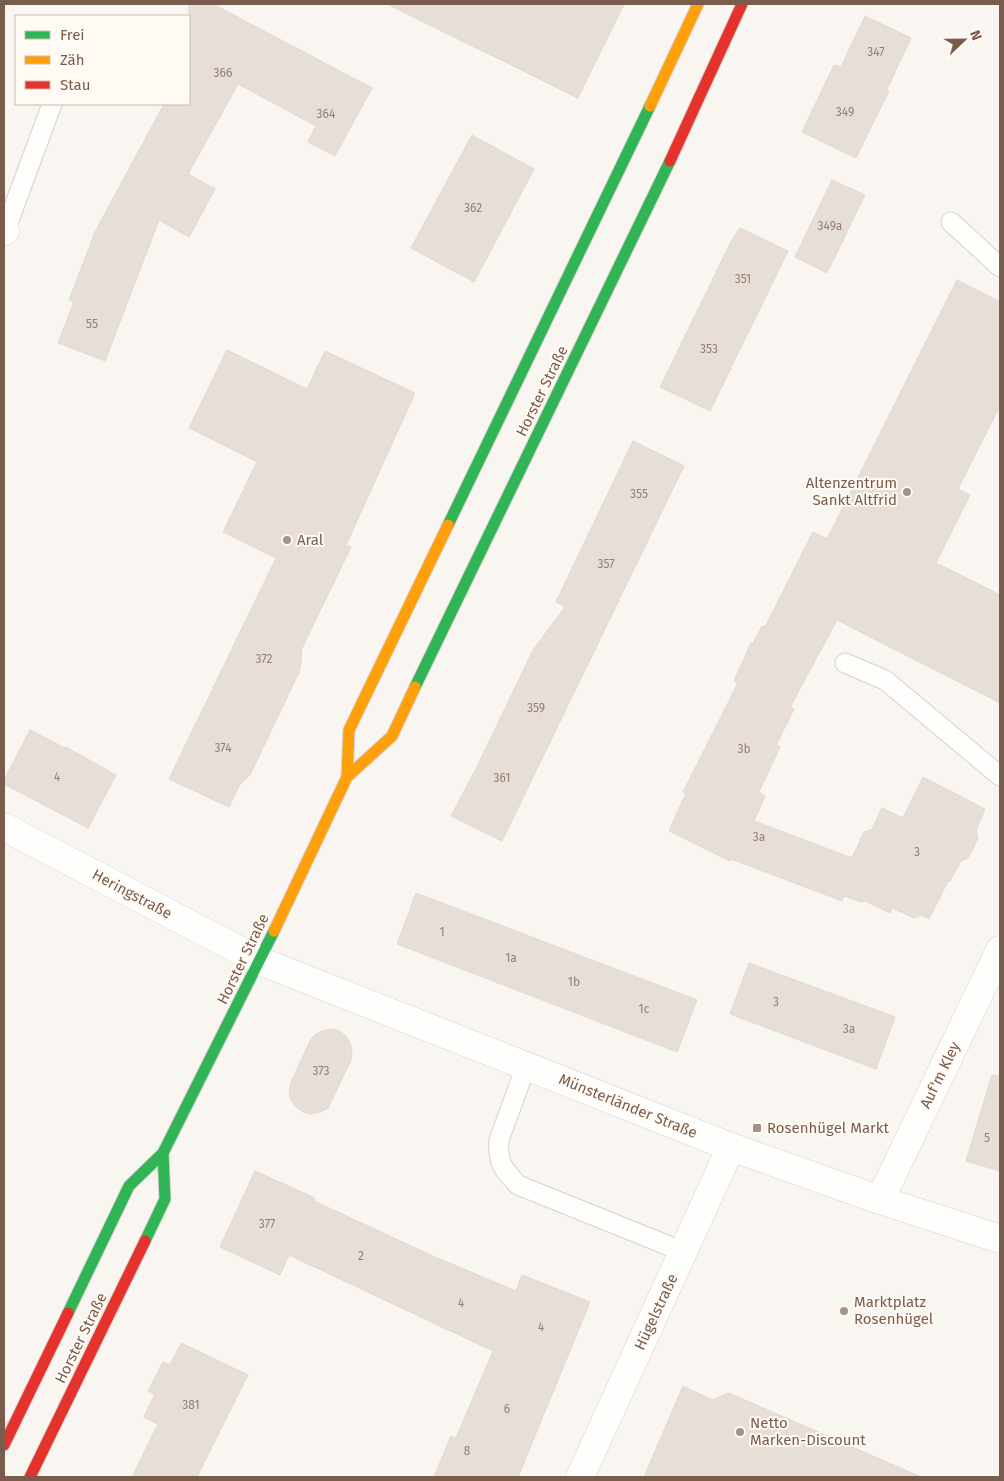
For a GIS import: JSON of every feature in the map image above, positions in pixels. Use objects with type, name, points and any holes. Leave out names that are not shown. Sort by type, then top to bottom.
[{"type":"main road","name":"Horster Straße","points":[[347,777],[349,730],[618,174],[698,4]]},
{"type":"main road","name":"Horster Straße","points":[[4,1444],[129,1186],[162,1154],[260,961],[347,777],[392,736],[698,102],[742,4]]},
{"type":"main road","name":"Horster Straße","points":[[30,1477],[165,1200],[162,1154]]},
{"type":"street","name":"Heringstraße","points":[[4,827],[260,961]]},
{"type":"street","name":"Auf'm Kley","points":[[880,1200],[1000,950]]},
{"type":"street","name":"Münsterländer Straße","points":[[260,961],[731,1148],[880,1200],[1000,1239]]},
{"type":"street","name":"Hügelstraße","points":[[580,1477],[731,1148]]},
{"type":"lane","points":[[4,231],[52,105]]},
{"type":"lane","points":[[951,222],[1000,267]]},
{"type":"lane","points":[[846,663],[886,680],[1000,776]]},
{"type":"lane","points":[[526,1066],[499,1140],[498,1152],[503,1169],[518,1185],[684,1252]]},
{"type":"building","points":[[189,4],[213,4],[372,88],[335,156],[308,142],[316,126],[238,84],[188,174],[215,189],[189,237],[159,220],[105,361],[58,343],[74,302],[69,300],[95,232],[163,105],[190,105]]},
{"type":"building","points":[[387,4],[624,4],[578,98]]},
{"type":"building","points":[[865,16],[911,38],[887,89],[889,91],[856,158],[802,132],[834,65],[841,67]]},
{"type":"building","points":[[472,135],[534,169],[474,282],[411,248]]},
{"type":"building","points":[[832,180],[865,195],[827,273],[795,257]]},
{"type":"building","points":[[740,228],[788,251],[710,411],[660,387],[732,240]]},
{"type":"building","name":"Altenzentrum Sankt Altfrid","points":[[957,280],[1000,302],[1000,406],[958,489],[970,495],[936,563],[1000,595],[1000,703],[837,620],[790,707],[794,709],[776,745],[780,747],[759,792],[765,796],[754,821],[852,858],[864,832],[872,829],[882,808],[903,818],[923,777],[985,809],[976,830],[978,838],[968,858],[961,861],[950,881],[948,881],[929,919],[921,915],[914,918],[892,908],[890,913],[865,901],[861,902],[844,896],[842,901],[731,859],[730,861],[669,831],[686,793],[683,792],[738,683],[734,681],[751,643],[753,644],[762,626],[765,627],[813,532],[827,539]]},
{"type":"building","points":[[227,350],[307,389],[325,351],[415,393],[346,545],[351,547],[302,648],[300,670],[250,775],[240,784],[229,807],[169,779],[276,558],[223,532],[257,462],[189,428]]},
{"type":"building","points":[[633,441],[684,466],[502,841],[451,816],[476,769],[533,650],[565,607],[556,602]]},
{"type":"building","points":[[30,730],[66,747],[116,775],[88,828],[4,784],[4,780]]},
{"type":"building","points":[[416,893],[697,1000],[677,1052],[397,944]]},
{"type":"building","points":[[749,963],[895,1017],[876,1069],[730,1014]]},
{"type":"building","points":[[331,1029],[339,1031],[346,1036],[352,1051],[351,1060],[328,1108],[311,1114],[303,1112],[291,1100],[289,1091],[291,1083],[310,1041],[322,1031]]},
{"type":"building","points":[[992,1075],[1000,1076],[1000,1171],[966,1161]]},
{"type":"building","points":[[255,1171],[315,1198],[314,1201],[435,1257],[516,1291],[522,1275],[590,1302],[518,1477],[434,1477],[451,1436],[456,1438],[493,1351],[289,1255],[280,1275],[220,1247]]},
{"type":"building","points":[[181,1343],[248,1375],[197,1477],[132,1477],[158,1424],[144,1417],[155,1394],[148,1391],[163,1362],[170,1365]]},
{"type":"building","name":"Netto Marken-Discount","points":[[683,1386],[712,1400],[729,1393],[921,1477],[644,1477]]},
{"type":"traffic: fast","points":[[448,525],[650,106]]},
{"type":"traffic: fast","points":[[415,687],[670,161]]},
{"type":"traffic: fast","points":[[68,1313],[129,1186],[163,1153],[274,931]]},
{"type":"traffic: fast","points":[[145,1241],[165,1199],[163,1153]]},
{"type":"traffic: slow","points":[[650,106],[698,4]]},
{"type":"traffic: slow","points":[[347,777],[349,730],[448,525]]},
{"type":"traffic: slow","points":[[274,931],[347,777],[392,736],[415,687]]},
{"type":"traffic: jam","points":[[670,161],[742,4]]},
{"type":"traffic: jam","points":[[30,1477],[145,1241]]},
{"type":"traffic: jam","points":[[4,1445],[68,1313]]},
{"type":"place","name":"Altenzentrum Sankt Altfrid","points":[[907,492]]},
{"type":"place","name":"Aral","points":[[287,540]]},
{"type":"place","name":"Rosenhügel Markt","points":[[757,1128]]},
{"type":"place","name":"Marktplatz Rosenhügel","points":[[844,1311]]},
{"type":"place","name":"Netto Marken-Discount","points":[[740,1432]]}]
